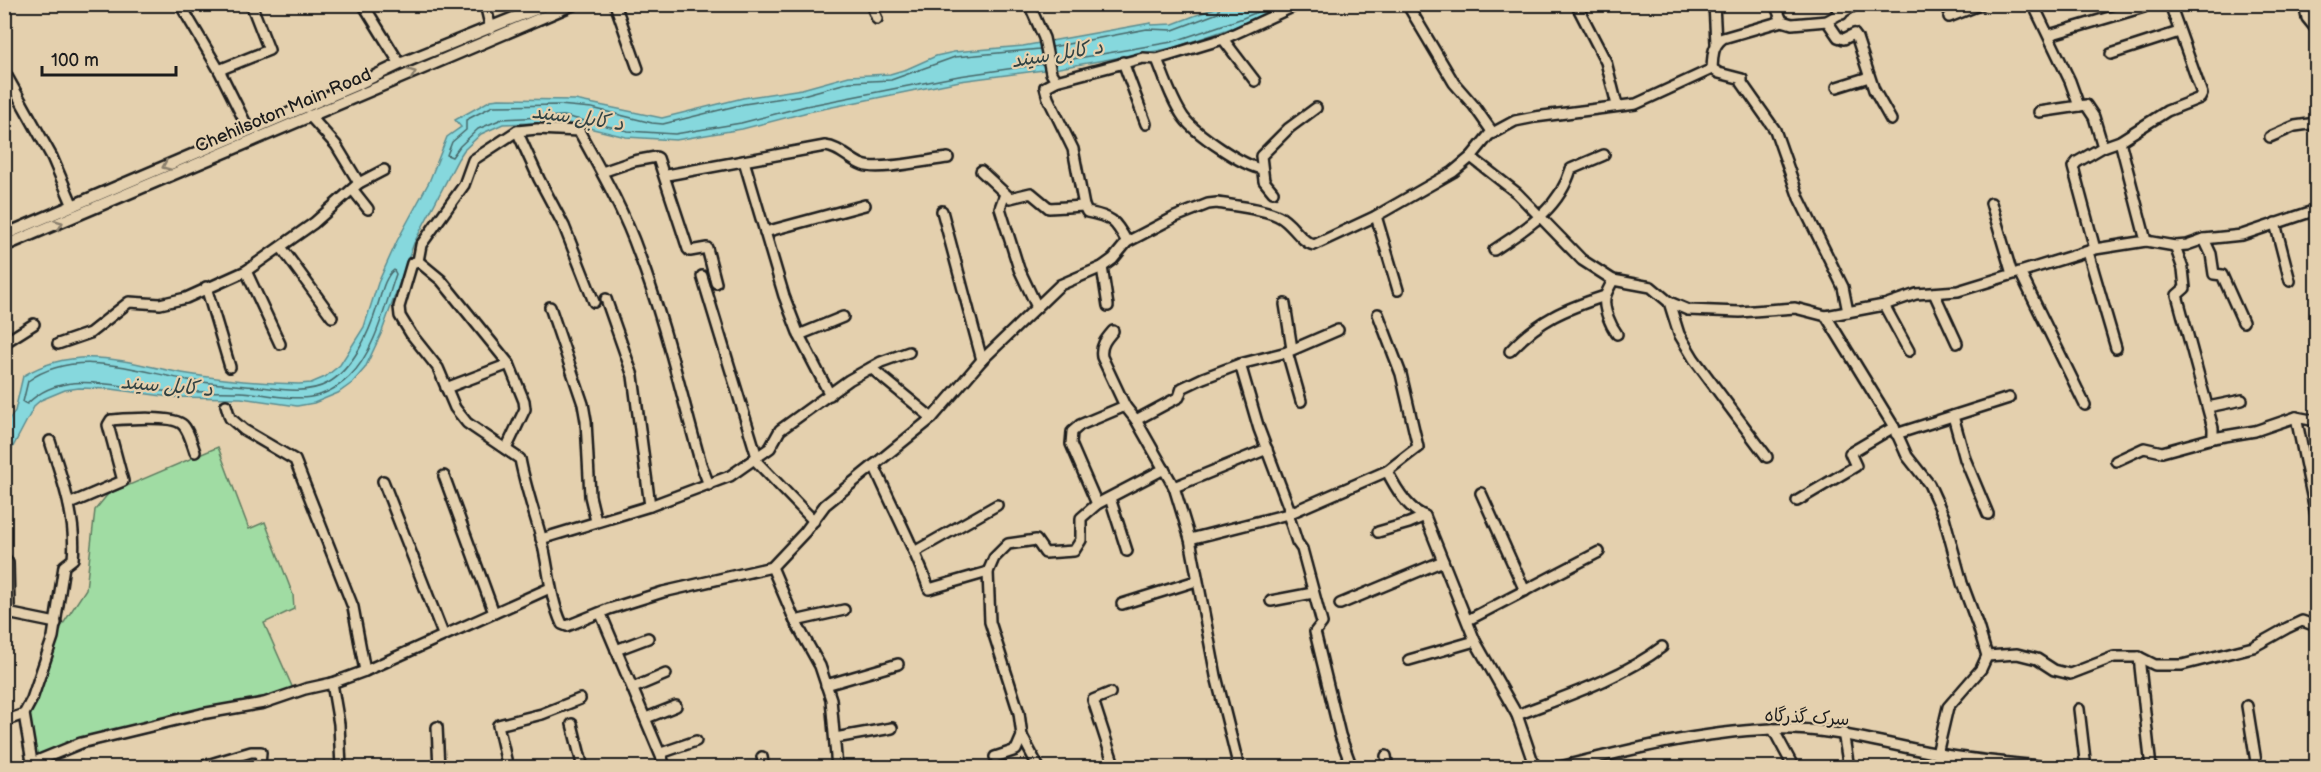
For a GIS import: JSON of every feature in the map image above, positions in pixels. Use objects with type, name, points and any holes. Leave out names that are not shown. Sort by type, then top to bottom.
[{"type":"main road","name":"Chehilsoton Main Road","points":[[4,235],[400,64],[548,4]]},
{"type":"main road","name":"Chehilsoton Main Road","points":[[4,246],[574,4]]},
{"type":"street","points":[[180,4],[219,70],[249,130]]},
{"type":"street","points":[[219,70],[269,50],[251,4]]},
{"type":"street","points":[[363,4],[400,64]]},
{"type":"street","points":[[485,4],[491,29]]},
{"type":"street","points":[[615,4],[638,69]]},
{"type":"street","points":[[871,4],[877,19]]},
{"type":"street","points":[[1029,4],[1044,38],[1053,77]]},
{"type":"street","points":[[1127,242],[1116,222],[1107,216],[1087,212],[1073,149],[1045,87],[1053,77],[1143,57],[1156,59],[1223,39],[1299,4]]},
{"type":"street","points":[[1407,4],[1454,83],[1493,133]]},
{"type":"street","points":[[1576,4],[1606,62],[1617,105]]},
{"type":"street","points":[[1712,69],[1716,43],[1714,4]]},
{"type":"street","points":[[1775,4],[1782,21]]},
{"type":"street","points":[[1834,4],[1842,14]]},
{"type":"street","points":[[1716,43],[1738,32],[1782,21],[1792,24],[1827,21],[1857,4]]},
{"type":"street","points":[[1949,17],[1982,4]]},
{"type":"street","points":[[2033,4],[2049,35],[2079,106]]},
{"type":"street","points":[[2116,348],[2091,251],[2073,167],[2077,162],[2103,147],[2120,141],[2167,111],[2200,98],[2202,94],[2170,4]]},
{"type":"street","points":[[2304,4],[2307,18],[2316,29]]},
{"type":"street","points":[[2049,35],[2144,7]]},
{"type":"street","points":[[1827,21],[1838,37],[1844,39],[1854,34],[1857,38],[1869,77],[1891,120]]},
{"type":"street","points":[[2111,54],[2179,32]]},
{"type":"street","points":[[1223,39],[1255,81]]},
{"type":"street","points":[[1156,59],[1172,97],[1185,120],[1215,144],[1250,167],[1262,169]]},
{"type":"street","points":[[1122,62],[1146,124]]},
{"type":"street","points":[[418,261],[412,263],[399,307],[400,316],[438,368],[455,408],[467,423],[520,459],[525,487],[542,539],[550,588],[562,624],[567,626],[609,609],[663,592],[772,567],[814,521],[825,504],[932,418],[982,360],[1060,285],[1101,267],[1113,259],[1127,242],[1175,217],[1208,204],[1217,203],[1278,215],[1292,225],[1307,243],[1314,245],[1376,216],[1453,172],[1471,157],[1493,133],[1515,121],[1636,104],[1712,69]]},
{"type":"street","points":[[1712,69],[1742,79],[1742,83],[1775,130],[1799,198],[1843,287],[1848,312]]},
{"type":"street","points":[[4,71],[52,157],[73,206]]},
{"type":"street","points":[[1837,87],[1869,77]]},
{"type":"street","points":[[2039,112],[2086,105],[2090,108],[2103,147]]},
{"type":"street","points":[[1273,192],[1264,181],[1261,156],[1289,128],[1316,108]]},
{"type":"street","points":[[309,116],[336,145],[368,209]]},
{"type":"street","points":[[2270,137],[2295,126],[2316,123]]},
{"type":"street","points":[[418,261],[421,245],[464,185],[473,160],[517,131],[537,129],[579,131],[623,215],[650,285],[709,485]]},
{"type":"street","points":[[517,131],[564,225],[594,302]]},
{"type":"street","points":[[2120,141],[2146,241]]},
{"type":"street","points":[[667,175],[825,146],[834,147],[864,166],[886,166],[948,158]]},
{"type":"street","points":[[1494,250],[1541,218],[1557,198],[1571,169],[1604,155]]},
{"type":"street","points":[[1471,157],[1517,193],[1582,260],[1613,280],[1651,287],[1669,302],[1688,310],[1740,312],[1795,308],[1826,316],[1884,305],[1916,294],[1958,291],[2091,251],[2146,241],[2175,246],[2187,245],[2204,239],[2242,235],[2316,210]]},
{"type":"street","points":[[602,172],[634,161],[658,158],[688,249],[690,251],[707,248],[717,283]]},
{"type":"street","points":[[744,161],[784,296],[799,335],[830,395]]},
{"type":"street","points":[[58,344],[90,333],[129,302],[160,304],[186,297],[246,271],[314,223],[356,187],[384,170]]},
{"type":"street","points":[[981,171],[1010,198],[1031,193],[1049,208],[1084,206]]},
{"type":"street","points":[[1005,194],[1000,208],[1019,269],[1036,307]]},
{"type":"street","points":[[1991,203],[2016,273],[2085,405]]},
{"type":"street","points":[[765,232],[865,205]]},
{"type":"street","points":[[942,211],[982,360]]},
{"type":"street","points":[[1376,216],[1398,290]]},
{"type":"street","points":[[2275,223],[2290,281]]},
{"type":"street","points":[[2204,239],[2211,254],[2214,274],[2222,275],[2242,322]]},
{"type":"street","points":[[2175,246],[2183,269],[2185,288],[2177,295],[2208,407],[2213,438]]},
{"type":"street","points":[[281,247],[332,317]]},
{"type":"street","points":[[418,261],[441,280],[509,364],[525,409],[506,449]]},
{"type":"street","points":[[1101,267],[1108,306]]},
{"type":"street","points":[[246,271],[280,344]]},
{"type":"street","points":[[702,276],[755,458],[814,521]]},
{"type":"street","points":[[1613,280],[1605,296],[1612,326],[1617,334]]},
{"type":"street","points":[[206,287],[230,368]]},
{"type":"street","points":[[1934,292],[1957,343]]},
{"type":"street","points":[[1510,351],[1526,333],[1541,322],[1561,311],[1605,296]]},
{"type":"street","points":[[606,298],[633,376],[650,506]]},
{"type":"street","points":[[1669,302],[1679,334],[1694,359],[1767,457]]},
{"type":"street","points":[[1285,304],[1289,350],[1301,401]]},
{"type":"street","points":[[1884,305],[1910,351]]},
{"type":"street","points":[[550,308],[583,404],[590,496],[596,521]]},
{"type":"street","points":[[1190,539],[1289,512],[1387,471],[1418,447],[1401,374],[1378,314]]},
{"type":"street","points":[[1826,316],[1895,430],[1906,456],[1929,484],[1944,517],[1962,583],[1987,656],[1981,669],[1948,706],[1937,754]]},
{"type":"street","points":[[799,335],[843,317]]},
{"type":"street","points":[[4,343],[34,324]]},
{"type":"street","points":[[1136,420],[1179,396],[1182,388],[1203,378],[1240,364],[1289,350],[1338,330]]},
{"type":"street","points":[[1113,331],[1105,340],[1101,357],[1125,406],[1136,420],[1174,487],[1190,539],[1196,582],[1216,676],[1239,768]]},
{"type":"street","points":[[542,539],[650,506],[730,477],[770,448],[780,430],[830,395],[870,368],[909,352]]},
{"type":"street","points":[[446,388],[509,364]]},
{"type":"street","points":[[1240,364],[1258,429],[1289,512],[1297,542],[1302,549],[1314,592],[1322,623],[1315,632],[1340,735],[1352,768]]},
{"type":"street","points":[[870,368],[932,418]]},
{"type":"street","points":[[1797,501],[1856,466],[1850,453],[1895,430],[1953,416],[2009,398]]},
{"type":"street","points":[[2208,407],[2242,399]]},
{"type":"street","points":[[226,405],[230,418],[244,430],[295,460],[353,607],[365,671]]},
{"type":"street","points":[[1097,504],[1071,444],[1072,432],[1080,424],[1125,406]]},
{"type":"street","points":[[1953,416],[1965,459],[1988,514]]},
{"type":"street","points":[[2296,417],[2316,515]]},
{"type":"street","points":[[2116,461],[2144,448],[2162,452],[2213,438],[2255,431],[2296,417],[2316,422]]},
{"type":"street","points":[[69,504],[123,481],[108,425],[111,420],[153,418],[178,422],[184,427],[195,452]]},
{"type":"street","points":[[32,762],[24,714],[40,674],[56,623],[64,566],[73,559],[74,529],[50,441]]},
{"type":"street","points":[[1174,487],[1267,449]]},
{"type":"street","points":[[874,465],[895,513],[916,551],[929,589],[988,572]]},
{"type":"street","points":[[1039,768],[1022,736],[1019,713],[990,622],[988,572],[994,558],[1008,544],[1036,540],[1045,553],[1074,551],[1081,540],[1081,518],[1097,504],[1164,469]]},
{"type":"street","points":[[1387,471],[1400,493],[1418,514],[1425,516]]},
{"type":"street","points":[[444,476],[494,613]]},
{"type":"street","points":[[383,481],[443,634]]},
{"type":"street","points":[[1481,493],[1525,591]]},
{"type":"street","points":[[1110,498],[1127,551]]},
{"type":"street","points":[[916,551],[997,505]]},
{"type":"street","points":[[1378,532],[1425,516]]},
{"type":"street","points":[[1425,516],[1475,641],[1517,715],[1535,768]]},
{"type":"street","points":[[1468,620],[1599,552]]},
{"type":"street","points":[[4,557],[8,564],[9,607],[12,614],[56,623]]},
{"type":"street","points":[[1340,604],[1443,561]]},
{"type":"street","points":[[772,567],[795,621],[820,666],[831,699],[837,768]]},
{"type":"street","points":[[1122,604],[1196,582]]},
{"type":"street","points":[[20,768],[81,743],[201,714],[264,703],[305,689],[332,683],[365,671],[443,634],[550,588]]},
{"type":"street","points":[[1271,601],[1314,592]]},
{"type":"street","points":[[795,621],[844,610]]},
{"type":"street","points":[[601,614],[666,768]]},
{"type":"street","points":[[1987,656],[2017,654],[2037,659],[2054,670],[2070,674],[2114,657],[2139,657],[2155,665],[2182,664],[2253,647],[2302,621],[2316,626]]},
{"type":"street","points":[[616,650],[648,638]]},
{"type":"street","points":[[1409,660],[1475,641]]},
{"type":"street","points":[[1517,715],[1616,674],[1645,660],[1662,647]]},
{"type":"street","points":[[2139,657],[2151,768]]},
{"type":"street","points":[[826,685],[898,663]]},
{"type":"street","points":[[633,688],[666,674]]},
{"type":"street","points":[[332,683],[339,724],[341,768]]},
{"type":"street","points":[[1110,693],[1093,700],[1115,768]]},
{"type":"street","points":[[507,768],[498,725],[542,714],[580,699]]},
{"type":"street","points":[[646,718],[676,706]]},
{"type":"street","points":[[2247,706],[2257,768]]},
{"type":"street","points":[[2079,709],[2086,768]]},
{"type":"street","points":[[4,719],[24,714]]},
{"type":"street","points":[[572,724],[583,768]]},
{"type":"street","points":[[437,726],[439,768]]},
{"type":"street","points":[[836,738],[892,728]]},
{"type":"street","points":[[1773,729],[1794,768]]},
{"type":"street","name":"سرک گذرگاه","points":[[1556,768],[1633,748],[1718,733],[1773,729],[1842,732],[1937,754],[2057,768]]},
{"type":"street","points":[[1842,732],[1848,768]]},
{"type":"street","points":[[996,757],[1016,750],[1022,736]]},
{"type":"street","points":[[661,753],[696,741]]},
{"type":"street","points":[[196,768],[251,752],[261,752],[260,768]]},
{"type":"street","points":[[1386,756],[1388,768]]},
{"type":"green space","points":[[218,447],[249,529],[265,522],[293,595],[294,609],[264,623],[294,691],[34,759],[28,715],[59,630],[86,589],[95,510],[108,494]]},
{"type":"water","name":"د کابل سيند","points":[[1223,5],[1287,5],[1264,17],[1173,48],[1059,68],[960,81],[808,112],[742,129],[676,140],[626,137],[564,122],[503,124],[481,134],[458,159],[414,243],[381,334],[365,368],[352,383],[338,393],[314,403],[297,406],[241,398],[170,397],[111,389],[65,390],[35,405],[5,462],[5,426],[15,411],[23,376],[64,360],[105,358],[188,374],[257,382],[299,384],[311,383],[325,377],[340,365],[364,327],[378,283],[397,241],[429,182],[447,137],[461,127],[455,120],[491,100],[575,100],[662,118],[743,98],[802,89],[849,76],[890,74],[936,56],[954,52],[1023,46],[1151,23],[1151,25],[1173,24]]}]
